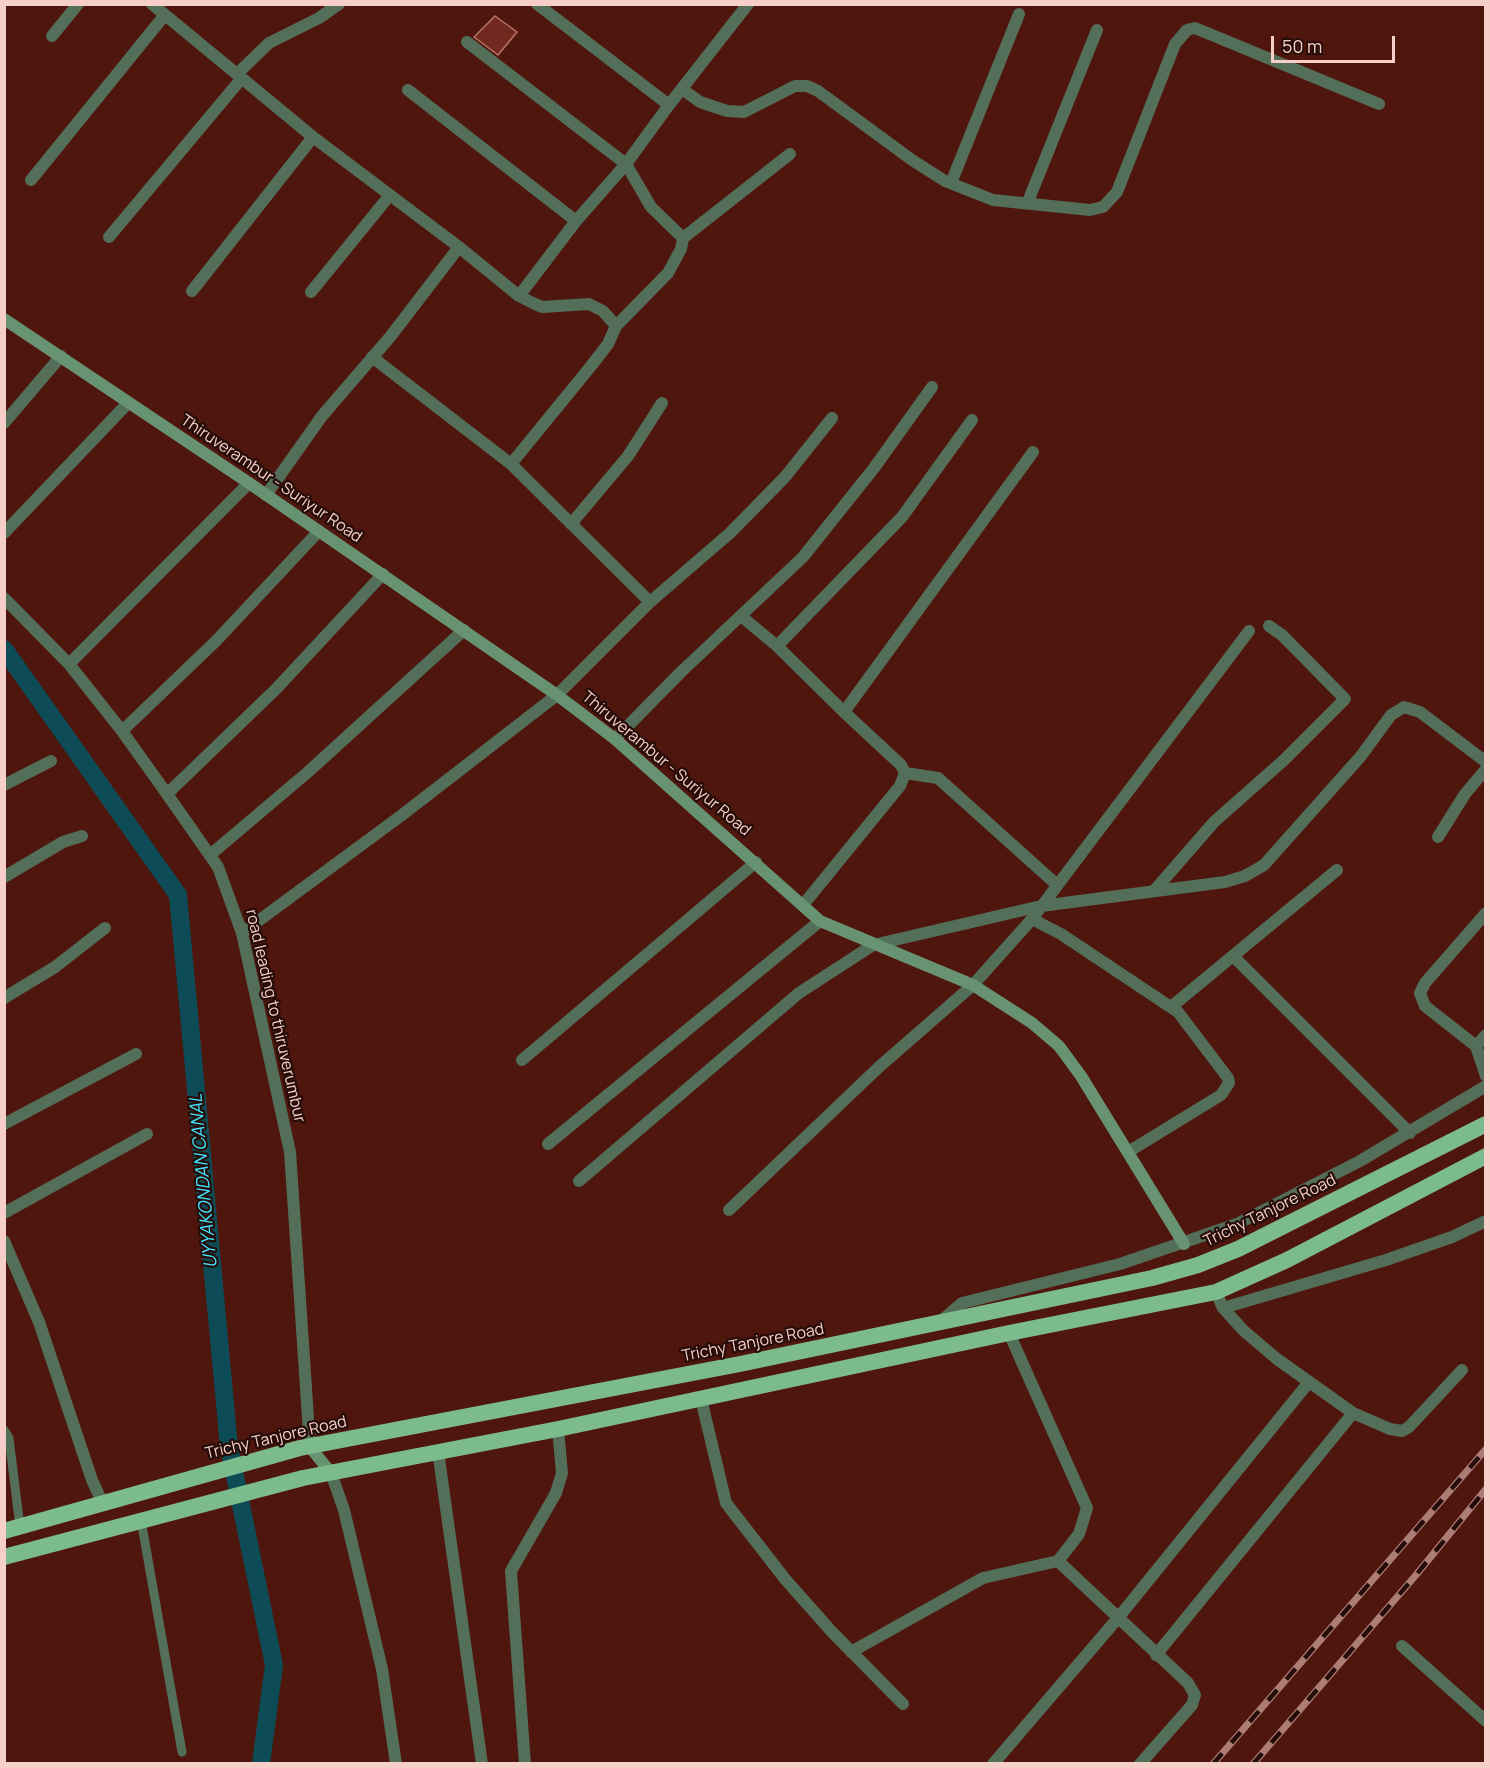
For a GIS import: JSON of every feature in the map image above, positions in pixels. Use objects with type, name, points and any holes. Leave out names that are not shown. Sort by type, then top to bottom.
[{"type":"highway","name":"Trichy Tanjore Road","points":[[12,1529],[305,1447],[740,1364],[1152,1278],[1198,1265],[1238,1249],[1485,1124]]},
{"type":"highway","points":[[4,1557],[303,1478],[438,1450],[558,1429],[1009,1333],[1216,1292],[1287,1260],[1485,1156]]},
{"type":"main road","name":"Thiruverambur - Suriyur Road","points":[[4,319],[383,574],[557,695],[615,739],[820,921],[973,985],[1005,1003],[1059,1046],[1184,1244]]},
{"type":"main road","points":[[305,1447],[331,1473]]},
{"type":"street","points":[[52,36],[78,4]]},
{"type":"street","points":[[152,4],[313,137],[459,247],[519,296],[542,307],[589,304],[603,311],[616,326]]},
{"type":"street","points":[[110,237],[269,43],[339,4]]},
{"type":"street","points":[[537,4],[669,105]]},
{"type":"street","points":[[519,296],[576,221],[626,164],[747,4]]},
{"type":"street","points":[[951,183],[1019,14]]},
{"type":"street","points":[[32,180],[164,16]]},
{"type":"street","points":[[681,89],[700,102],[727,111],[744,111],[795,86],[807,86],[818,91],[912,160],[951,183],[993,200],[1090,210],[1103,207],[1117,192],[1175,44],[1187,30],[1195,28],[1378,104]]},
{"type":"street","points":[[1027,204],[1097,30]]},
{"type":"street","points":[[467,42],[626,164],[651,207],[683,238]]},
{"type":"street","points":[[408,90],[576,221]]},
{"type":"street","points":[[192,291],[313,137]]},
{"type":"street","points":[[511,464],[608,344],[616,326],[668,273],[678,256],[683,238],[790,154]]},
{"type":"street","points":[[311,292],[390,195]]},
{"type":"street","points":[[266,495],[322,416],[390,337],[459,247]]},
{"type":"street","points":[[375,354],[511,464],[650,602]]},
{"type":"street","points":[[4,423],[61,356]]},
{"type":"street","points":[[615,739],[803,557],[874,468],[932,387]]},
{"type":"street","points":[[4,533],[128,403]]},
{"type":"street","points":[[571,525],[628,456],[662,403]]},
{"type":"street","points":[[242,933],[402,815],[557,695],[650,602],[730,533],[785,477],[832,418]]},
{"type":"street","points":[[777,646],[902,517],[972,420]]},
{"type":"street","points":[[844,712],[1033,452]]},
{"type":"street","points":[[69,664],[249,483]]},
{"type":"street","points":[[122,731],[216,641],[318,531]]},
{"type":"street","points":[[167,794],[276,689],[383,574]]},
{"type":"street","name":"road leading to thiruverumbur","points":[[4,598],[69,664],[122,731],[167,794],[218,867],[242,933],[290,1152],[305,1447]]},
{"type":"street","points":[[741,616],[777,646],[902,765],[905,773],[900,786],[802,905]]},
{"type":"street","points":[[1154,891],[1214,822],[1284,760],[1345,699],[1282,635],[1269,626]]},
{"type":"street","points":[[210,855],[308,772],[464,630]]},
{"type":"street","points":[[729,1210],[879,1067],[973,985],[1032,919],[1056,884],[1249,631]]},
{"type":"street","points":[[579,1181],[799,993],[873,945],[1041,906],[1225,882],[1245,876],[1264,865],[1361,756],[1397,710],[1412,708],[1420,712],[1485,762]]},
{"type":"street","points":[[4,786],[51,761]]},
{"type":"street","points":[[1438,837],[1465,794],[1485,769]]},
{"type":"street","points":[[905,773],[938,778],[1056,884]]},
{"type":"street","points":[[4,877],[63,842],[82,836]]},
{"type":"street","points":[[522,1060],[756,862]]},
{"type":"street","points":[[1171,1007],[1337,870]]},
{"type":"street","points":[[1485,913],[1425,983],[1420,993],[1425,1006],[1476,1046],[1485,1076]]},
{"type":"street","points":[[1032,919],[1061,933],[1178,1012],[1227,1074],[1229,1083],[1221,1095],[1128,1152]]},
{"type":"street","points":[[548,1144],[820,921]]},
{"type":"street","points":[[4,998],[55,967],[105,928]]},
{"type":"street","points":[[1234,957],[1410,1133]]},
{"type":"street","points":[[1476,1046],[1485,1035]]},
{"type":"street","points":[[4,1124],[136,1054]]},
{"type":"street","points":[[940,1322],[962,1303],[1059,1281],[1184,1244],[1237,1224],[1294,1197],[1410,1133],[1485,1086]]},
{"type":"street","points":[[4,1213],[147,1134]]},
{"type":"street","points":[[1223,1308],[1386,1260],[1452,1237],[1485,1221]]},
{"type":"street","points":[[4,1242],[39,1322],[92,1480],[103,1504]]},
{"type":"street","points":[[1216,1292],[1223,1308],[1244,1331],[1353,1413],[1390,1429],[1402,1431],[1409,1427],[1462,1370]]},
{"type":"street","points":[[851,1652],[982,1578],[1058,1561],[1079,1534],[1087,1508],[1009,1333]]},
{"type":"street","points":[[993,1764],[1118,1618],[1309,1382]]},
{"type":"street","points":[[701,1399],[726,1503],[784,1579],[851,1652],[903,1704]]},
{"type":"street","points":[[1156,1655],[1353,1413]]},
{"type":"street","points":[[525,1764],[511,1570],[556,1493],[562,1473],[558,1429]]},
{"type":"street","points":[[438,1450],[483,1764]]},
{"type":"street","points":[[331,1473],[344,1510],[382,1669],[396,1764]]},
{"type":"street","points":[[1058,1561],[1188,1683],[1195,1695],[1192,1705],[1140,1764]]},
{"type":"street","points":[[1402,1646],[1485,1720]]},
{"type":"lane","points":[[4,1430],[9,1438],[12,1529]]},
{"type":"lane","points":[[141,1520],[182,1752]]},
{"type":"building","points":[[495,16],[517,32],[498,55],[474,37]]},
{"type":"waterway","name":"UYYAKONDAN CANAL","points":[[4,649],[178,895],[229,1447],[274,1665],[261,1764]]},
{"type":"railway","points":[[1213,1764],[1486,1449]]},
{"type":"railway","points":[[1253,1764],[1416,1575],[1486,1489]]}]
